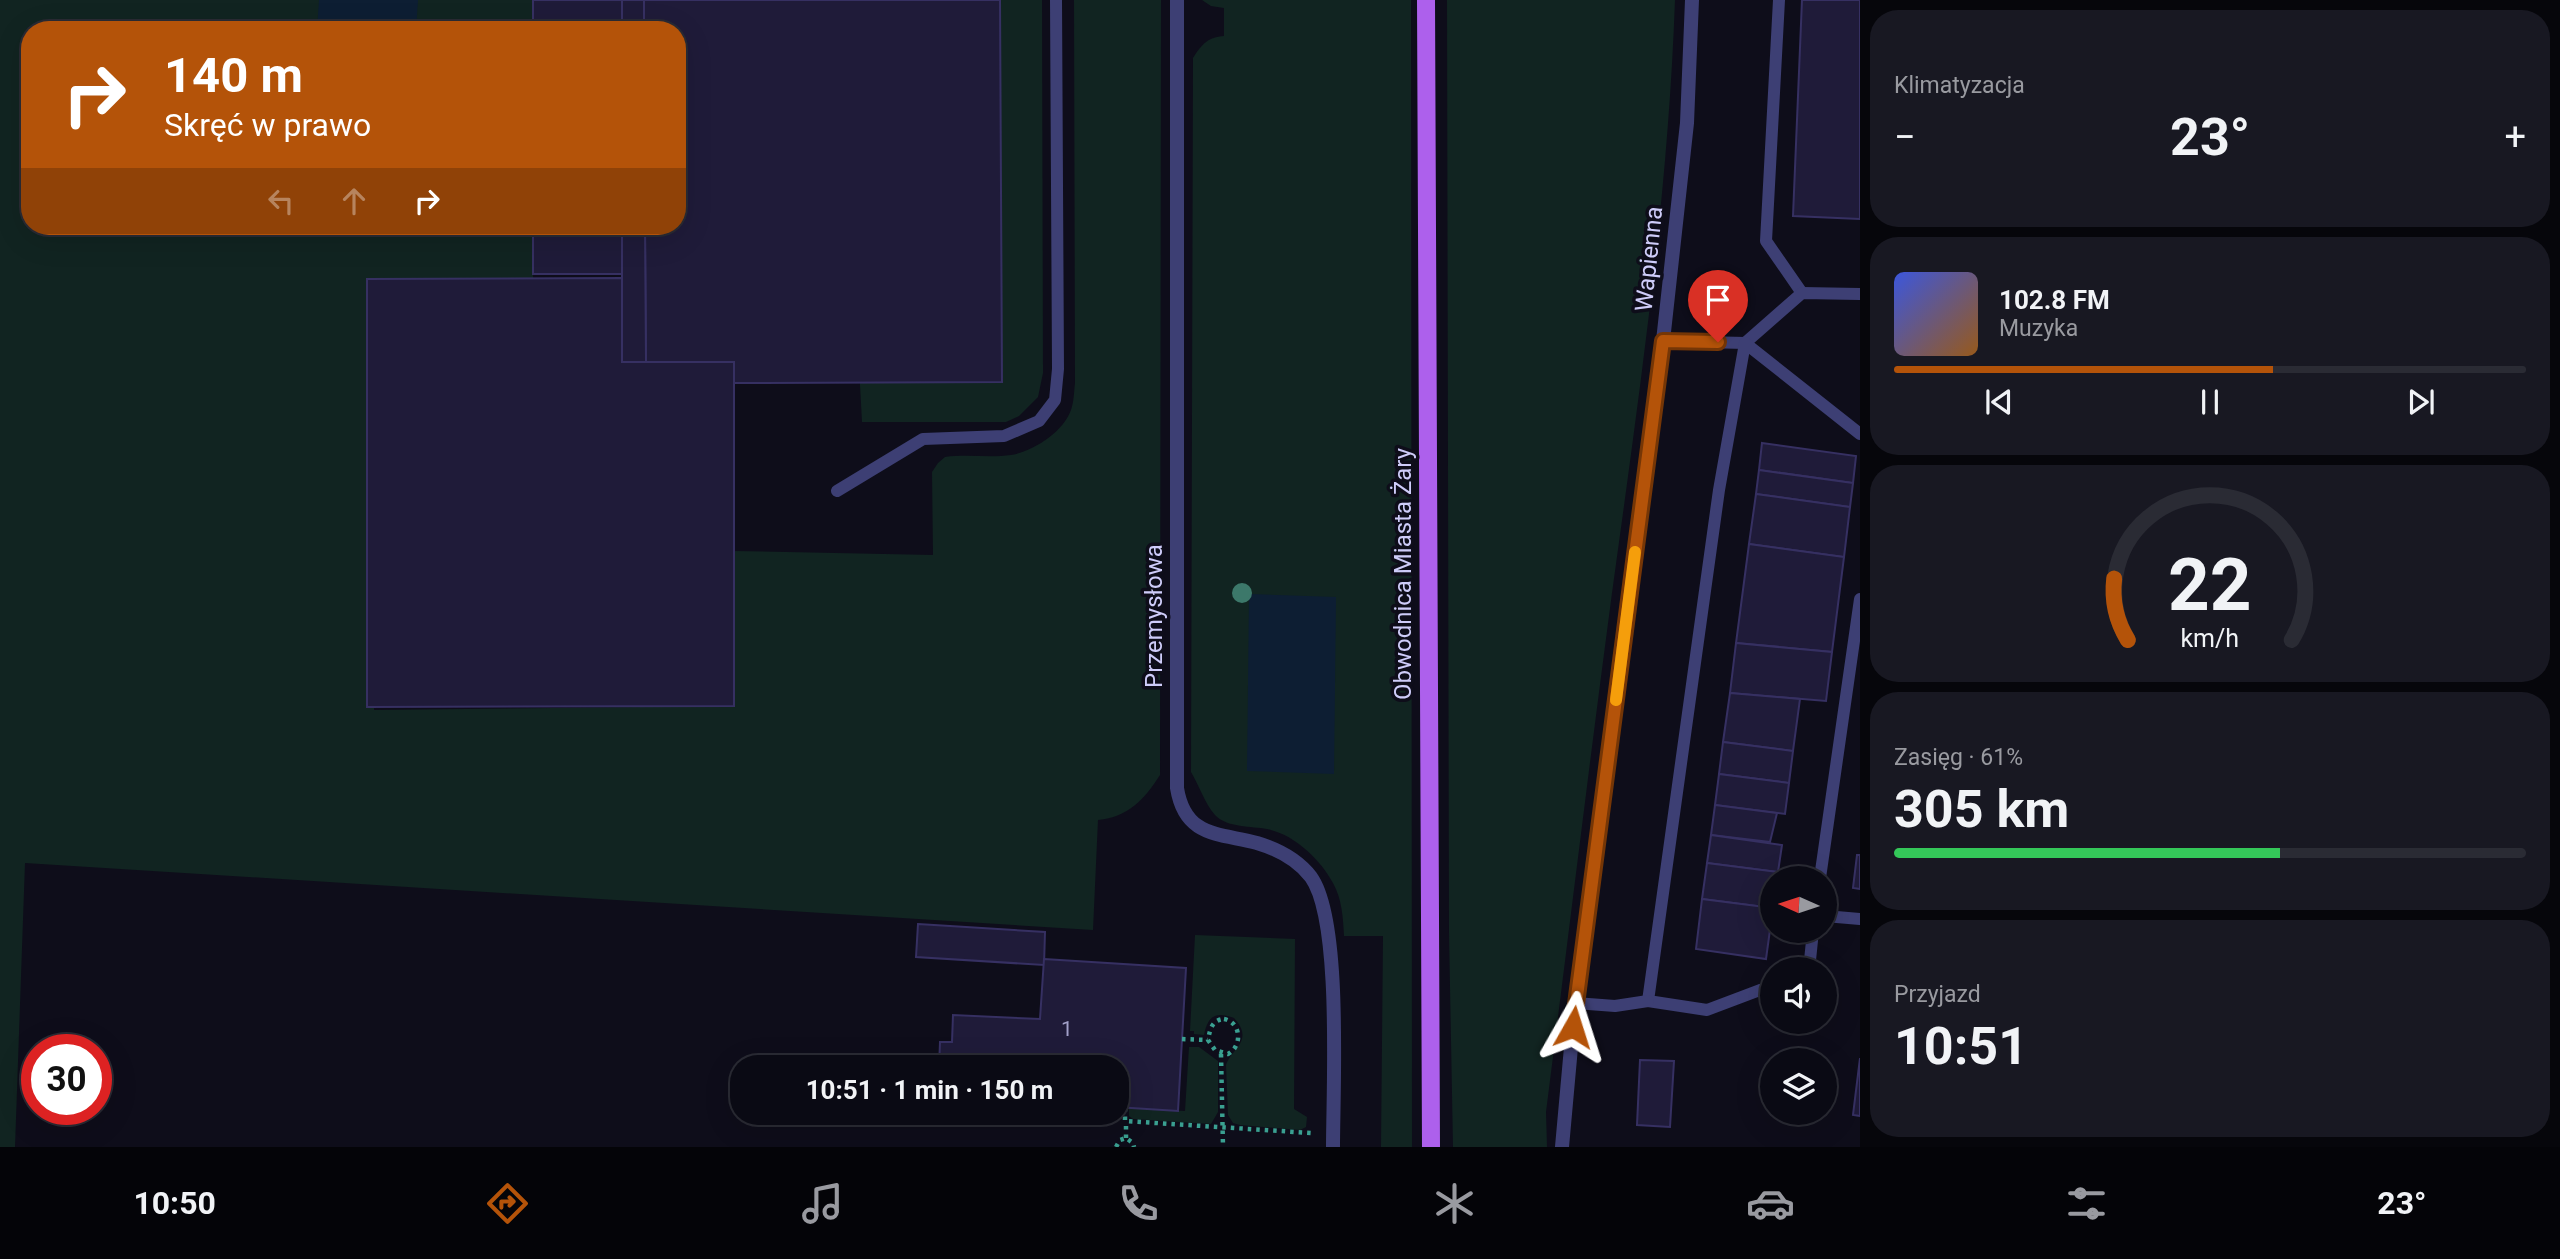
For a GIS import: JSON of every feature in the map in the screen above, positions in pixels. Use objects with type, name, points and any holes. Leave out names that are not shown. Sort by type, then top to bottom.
[{"type":"main road","name":"Obwodnica Miasta Żary","points":[[1426,0],[1431,1147]]},
{"type":"street","name":"Przemysłowa","points":[[1177,0],[1177,788],[1182,809],[1198,826],[1227,838],[1254,842],[1276,850],[1301,867],[1318,889],[1326,919],[1332,986],[1333,1140]]},
{"type":"street","name":"Wapienna","points":[[1562,1147],[1576,1003],[1663,341],[1687,123],[1692,0]]},
{"type":"lane","points":[[837,491],[923,439],[1004,436],[1039,421],[1055,400],[1058,369],[1056,0]]},
{"type":"lane","points":[[1779,0],[1766,241],[1802,293]]},
{"type":"lane","points":[[1648,1001],[1719,490],[1745,343],[1802,293],[1860,294]]},
{"type":"lane","points":[[1663,341],[1745,343],[1860,434]]},
{"type":"lane","points":[[1822,866],[1860,600]]},
{"type":"lane","points":[[1838,917],[1860,919]]},
{"type":"lane","points":[[1576,1003],[1615,1006],[1648,1001],[1707,1010],[1760,990]]},
{"type":"path","points":[[1217,1020],[1231,1020],[1235,1024],[1237,1044],[1233,1052],[1221,1054],[1214,1050],[1208,1040],[1209,1029],[1217,1020]]},
{"type":"path","points":[[1182,1039],[1208,1040]]},
{"type":"path","points":[[1221,1054],[1223,1147]]},
{"type":"path","points":[[1129,1122],[1294,1133],[1333,1140]]},
{"type":"path","points":[[1126,1125],[1126,1138]]},
{"type":"path","points":[[1116,1147],[1120,1140],[1126,1138]]},
{"type":"path","points":[[1126,1138],[1134,1147]]},
{"type":"green space","points":[[0,0],[532,0],[532,21],[21,21],[21,235],[533,235],[533,278],[367,279],[374,710],[733,706],[733,551],[933,555],[932,472],[938,463],[945,457],[1020,453],[1055,433],[1072,407],[1075,383],[1074,0],[1161,0],[1160,775],[1134,806],[1118,815],[1098,820],[1093,930],[25,863],[15,1147],[0,1147]]},
{"type":"green space","points":[[998,0],[1042,0],[1043,373],[1038,397],[1019,416],[1006,422],[862,422],[859,366]]},
{"type":"green space","points":[[1202,0],[1411,0],[1412,1147],[1381,1147],[1383,936],[1344,936],[1342,909],[1336,889],[1314,857],[1287,836],[1220,819],[1208,805],[1191,772],[1193,58],[1206,42],[1224,36],[1224,8],[1211,6]]},
{"type":"green space","points":[[1447,0],[1675,0],[1666,149],[1651,297],[1546,1112],[1547,1147],[1453,1147],[1449,933]]},
{"type":"green space","points":[[1195,935],[1295,939],[1294,1109],[1307,1117],[1306,1127],[1300,1130],[1240,1125],[1233,1123],[1228,1115],[1226,1065],[1240,1044],[1242,1033],[1234,1018],[1222,1015],[1210,1019],[1204,1035],[1190,1031]]},
{"type":"green space","points":[[1189,1047],[1199,1047],[1218,1061],[1218,1112],[1211,1124],[1133,1119],[1129,1116],[1129,1108],[1185,1111]]},
{"type":"water","points":[[319,0],[418,0],[417,21],[318,21]]},
{"type":"water","points":[[1249,594],[1336,597],[1334,774],[1247,771]]},
{"type":"building","points":[[533,0],[622,0],[622,21],[533,21]]},
{"type":"building","points":[[622,0],[644,0],[644,21],[622,21]]},
{"type":"building","points":[[644,0],[1000,0],[1002,382],[734,383],[734,362],[646,362],[645,235],[686,235],[686,21],[644,21]]},
{"type":"building","points":[[1802,0],[1860,0],[1860,219],[1793,216]]},
{"type":"building","points":[[533,235],[622,235],[622,274],[533,274]]},
{"type":"building","points":[[622,235],[645,235],[646,362],[622,362]]},
{"type":"building","points":[[622,278],[622,362],[734,362],[734,706],[367,707],[367,279]]},
{"type":"building","points":[[1762,443],[1856,456],[1853,483],[1759,470]]},
{"type":"building","points":[[1759,470],[1853,483],[1850,507],[1756,494]]},
{"type":"building","points":[[1756,494],[1850,507],[1844,557],[1749,544]]},
{"type":"building","points":[[1749,544],[1844,557],[1832,652],[1736,643]]},
{"type":"building","points":[[1736,643],[1832,652],[1826,701],[1730,693]]},
{"type":"building","points":[[1730,693],[1800,699],[1793,751],[1723,742]]},
{"type":"building","points":[[1723,742],[1793,751],[1789,783],[1719,774]]},
{"type":"building","points":[[1719,774],[1789,783],[1785,814],[1715,805]]},
{"type":"building","points":[[1715,805],[1777,813],[1770,842],[1711,835]]},
{"type":"building","points":[[1711,835],[1782,845],[1779,866],[1760,866],[1760,870],[1707,863]]},
{"type":"building","points":[[1857,855],[1860,855],[1860,889],[1853,888]]},
{"type":"building","points":[[1707,863],[1760,870],[1760,906],[1702,899]]},
{"type":"building","points":[[1702,899],[1760,906],[1760,943],[1768,943],[1766,957],[1696,949]]},
{"type":"building","points":[[918,924],[1045,932],[1044,965],[916,957]]},
{"type":"building","points":[[1044,959],[1186,968],[1178,1111],[1129,1108],[1129,1055],[940,1055],[940,1042],[952,1042],[953,1015],[1040,1019]]},
{"type":"building","points":[[1860,1058],[1860,1116],[1853,1115]]},
{"type":"building","points":[[1640,1060],[1674,1061],[1670,1127],[1637,1125]]},
{"type":"slow traffic","points":[[1616,700],[1635,552]]},
{"type":"route","points":[[1573,1027],[1663,341],[1718,342]]}]
